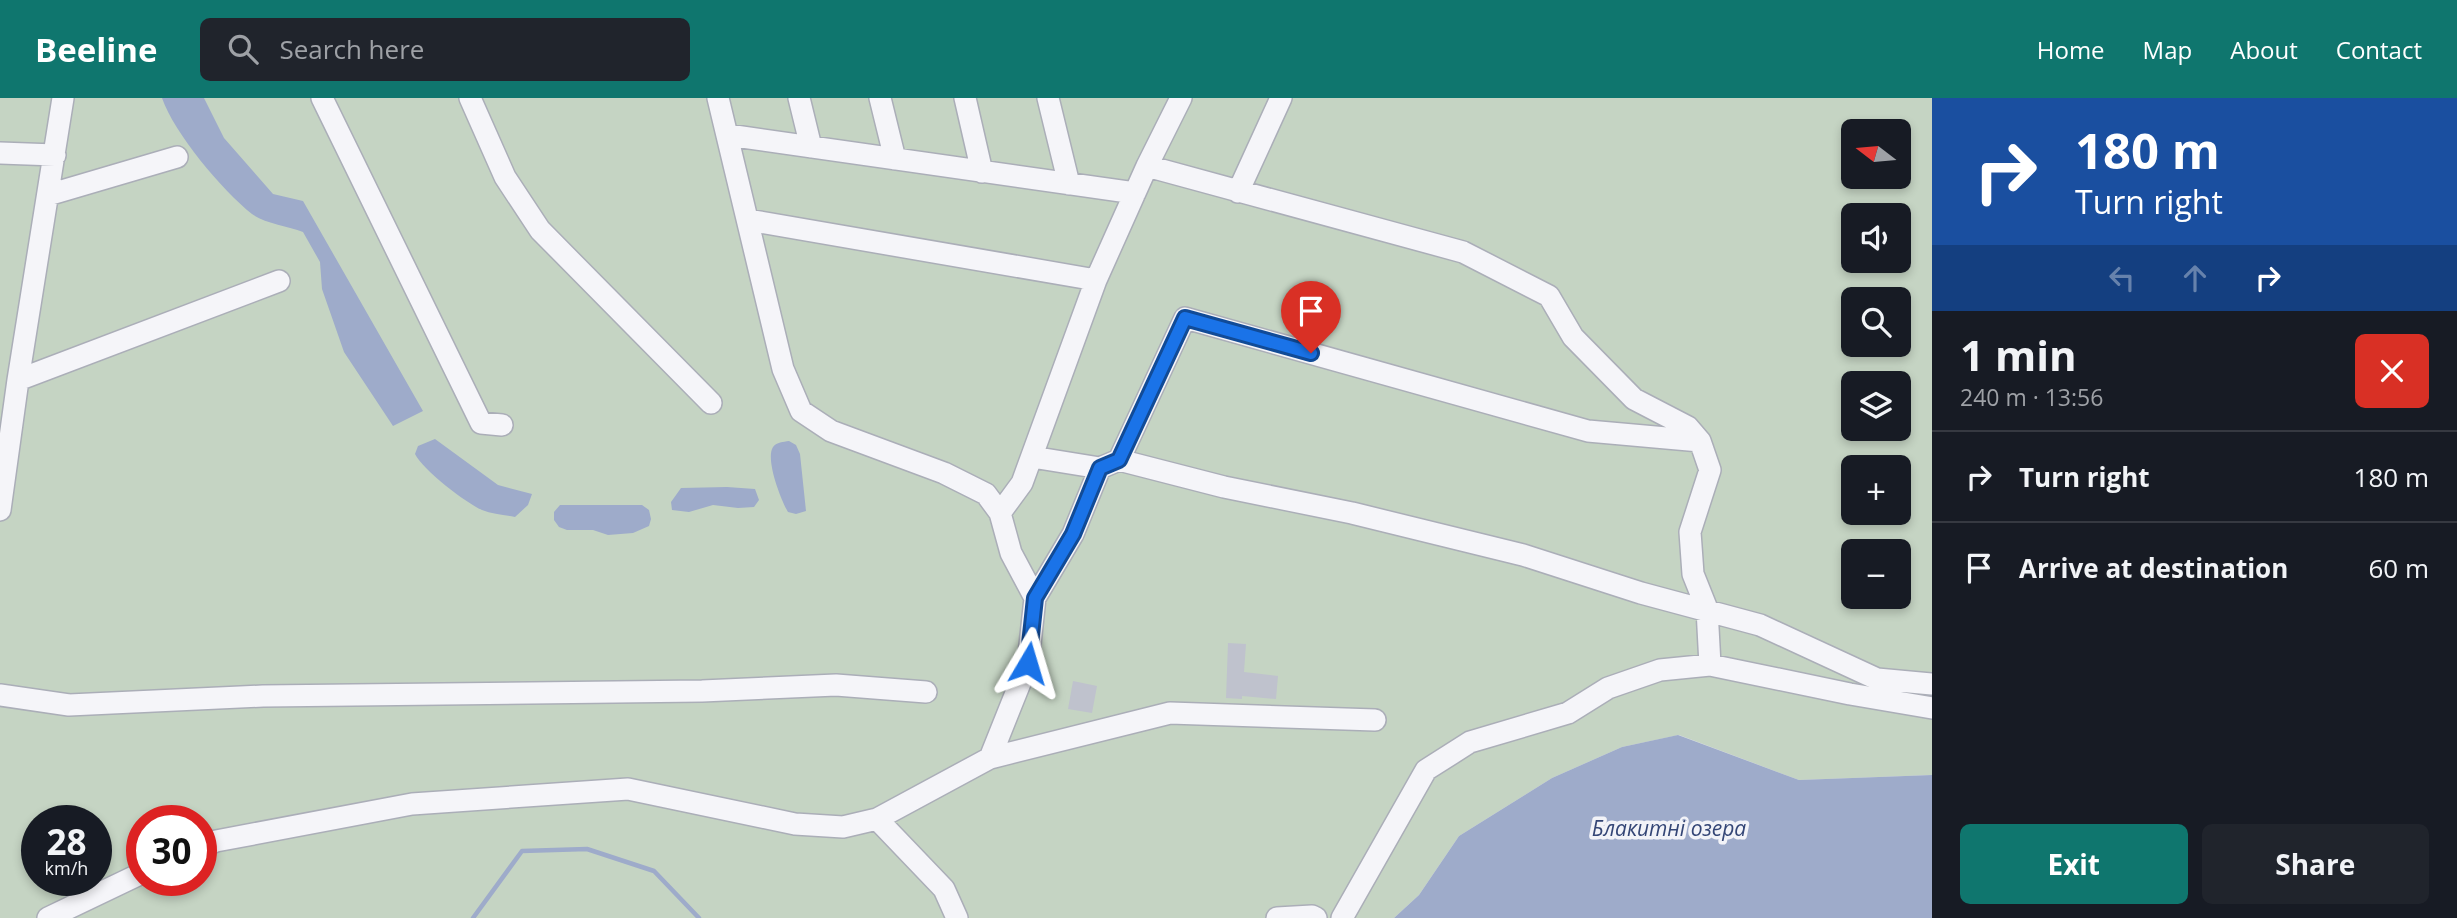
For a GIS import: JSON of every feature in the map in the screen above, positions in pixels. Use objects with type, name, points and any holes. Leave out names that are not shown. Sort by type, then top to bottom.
[{"type":"street","points":[[0,510],[63,98]]},
{"type":"street","points":[[322,98],[481,423],[502,425]]},
{"type":"street","points":[[470,98],[505,177],[540,230],[711,403]]},
{"type":"street","points":[[718,98],[783,369],[802,411],[831,431],[944,473],[986,494],[1000,513],[1011,553],[1035,598]]},
{"type":"street","points":[[799,98],[811,147]]},
{"type":"street","points":[[880,98],[895,159]]},
{"type":"street","points":[[965,98],[982,172]]},
{"type":"street","points":[[1048,98],[1069,184]]},
{"type":"street","points":[[1000,513],[1022,483],[1096,280],[1181,98]]},
{"type":"street","points":[[1238,192],[1280,98]]},
{"type":"street","points":[[729,135],[1135,193]]},
{"type":"street","points":[[0,153],[55,155]]},
{"type":"street","points":[[48,195],[177,156]]},
{"type":"street","points":[[1147,166],[1463,252],[1549,296],[1573,337],[1634,399],[1688,427],[1700,441],[1710,470],[1690,532],[1693,574],[1707,609],[1710,666]]},
{"type":"street","points":[[748,220],[1096,280]]},
{"type":"street","points":[[18,380],[279,281]]},
{"type":"street","points":[[989,758],[1028,663],[1035,598],[1073,534],[1185,318],[1588,430],[1700,441]]},
{"type":"street","points":[[1032,457],[1110,464],[1352,513],[1523,555],[1641,593],[1760,625],[1877,679],[1932,684]]},
{"type":"street","points":[[1342,918],[1426,771],[1470,742],[1567,713],[1608,688],[1660,670],[1710,666],[1932,708]]},
{"type":"street","points":[[0,695],[69,705],[263,696],[702,691],[836,685],[926,692]]},
{"type":"street","points":[[217,841],[412,804],[628,789],[795,824],[844,827],[877,819],[989,758],[1170,713],[1375,720]]},
{"type":"street","points":[[877,819],[944,889],[957,918]]},
{"type":"street","points":[[48,918],[126,881]]},
{"type":"street","points":[[1277,918],[1316,918]]},
{"type":"green space","points":[[0,98],[1932,98],[1932,775],[1799,780],[1679,735],[1622,747],[1552,778],[1459,836],[1419,895],[1394,918],[0,918]]},
{"type":"water","points":[[162,98],[204,98],[224,138],[273,194],[303,201],[423,411],[393,426],[344,352],[322,289],[320,262],[303,232],[257,217],[240,204],[188,144]]},
{"type":"water","points":[[435,439],[498,485],[532,494],[528,505],[515,517],[486,511],[466,501],[435,477],[415,454],[418,446]]},
{"type":"water","points":[[789,441],[796,445],[800,454],[806,511],[796,514],[788,512],[785,506],[771,461],[773,447]]},
{"type":"water","points":[[681,488],[755,489],[759,500],[754,507],[713,505],[689,512],[672,510],[671,502]]},
{"type":"water","points":[[560,505],[642,505],[649,510],[651,519],[649,526],[633,533],[608,535],[593,530],[567,530],[559,527],[554,520],[554,512]]},
{"type":"water","name":"Блакитні озера","points":[[1678,735],[1799,780],[1932,775],[1932,918],[1394,918],[1419,895],[1459,836],[1552,778],[1622,747]]},
{"type":"building","points":[[1228,643],[1246,644],[1244,672],[1278,676],[1276,699],[1242,696],[1242,699],[1226,698]]},
{"type":"building","points":[[1073,681],[1097,686],[1092,713],[1068,709]]},
{"type":"waterway","points":[[473,918],[522,851],[587,849],[654,871],[699,918]]},
{"type":"route","points":[[1028,663],[1035,598],[1073,534],[1100,468],[1119,460],[1185,318],[1311,353]]}]
